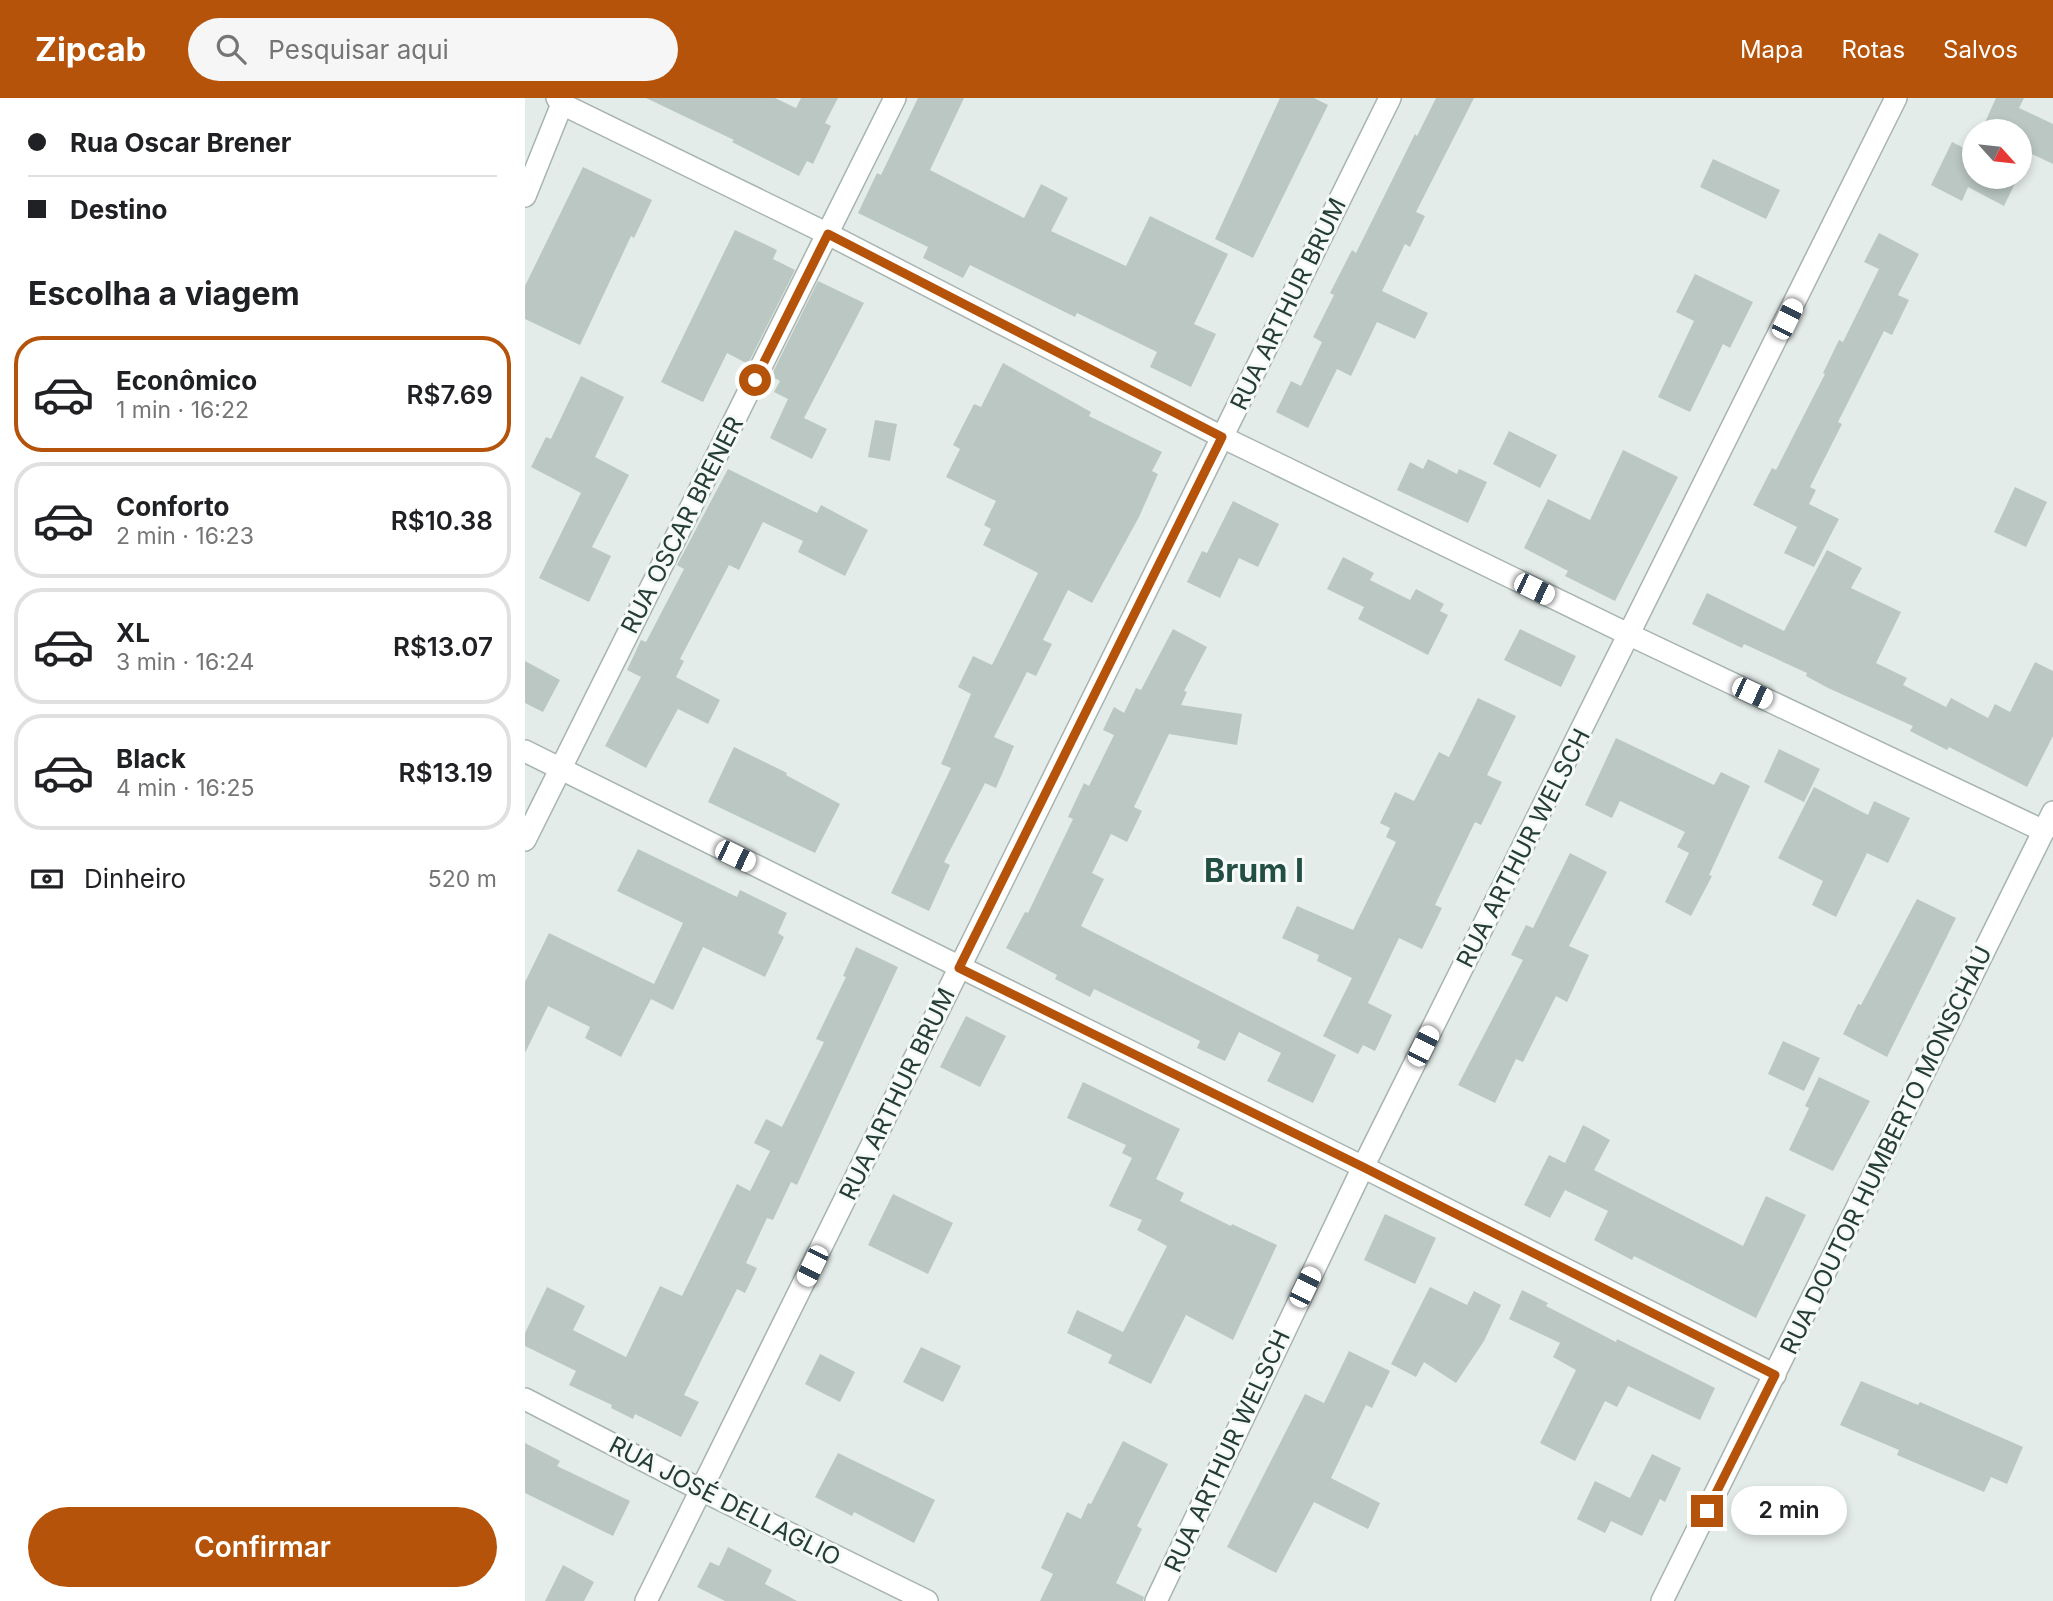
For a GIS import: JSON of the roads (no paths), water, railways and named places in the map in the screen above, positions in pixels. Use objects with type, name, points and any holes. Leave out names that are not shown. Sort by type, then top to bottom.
[{"type":"street","name":"RUA OSCAR BRENER","points":[[525,840],[895,98]]},
{"type":"street","name":"RUA ARTHUR BRUM","points":[[646,1601],[1390,98]]},
{"type":"street","name":"RUA ARTHUR WELSCH","points":[[1156,1601],[1363,1167],[1630,635],[1894,99]]},
{"type":"street","points":[[525,195],[559,101],[828,234],[1222,437],[1630,635],[2048,822]]},
{"type":"street","points":[[525,751],[1775,1375]]},
{"type":"street","name":"RUA DOUTOR HUMBERTO MONSCHAU","points":[[1663,1601],[2048,822]]},
{"type":"street","name":"RUA JOSÉ DELLAGLIO","points":[[525,1399],[701,1490],[927,1601]]},
{"type":"district","name":"Brum I","points":[[1254,870]]}]
